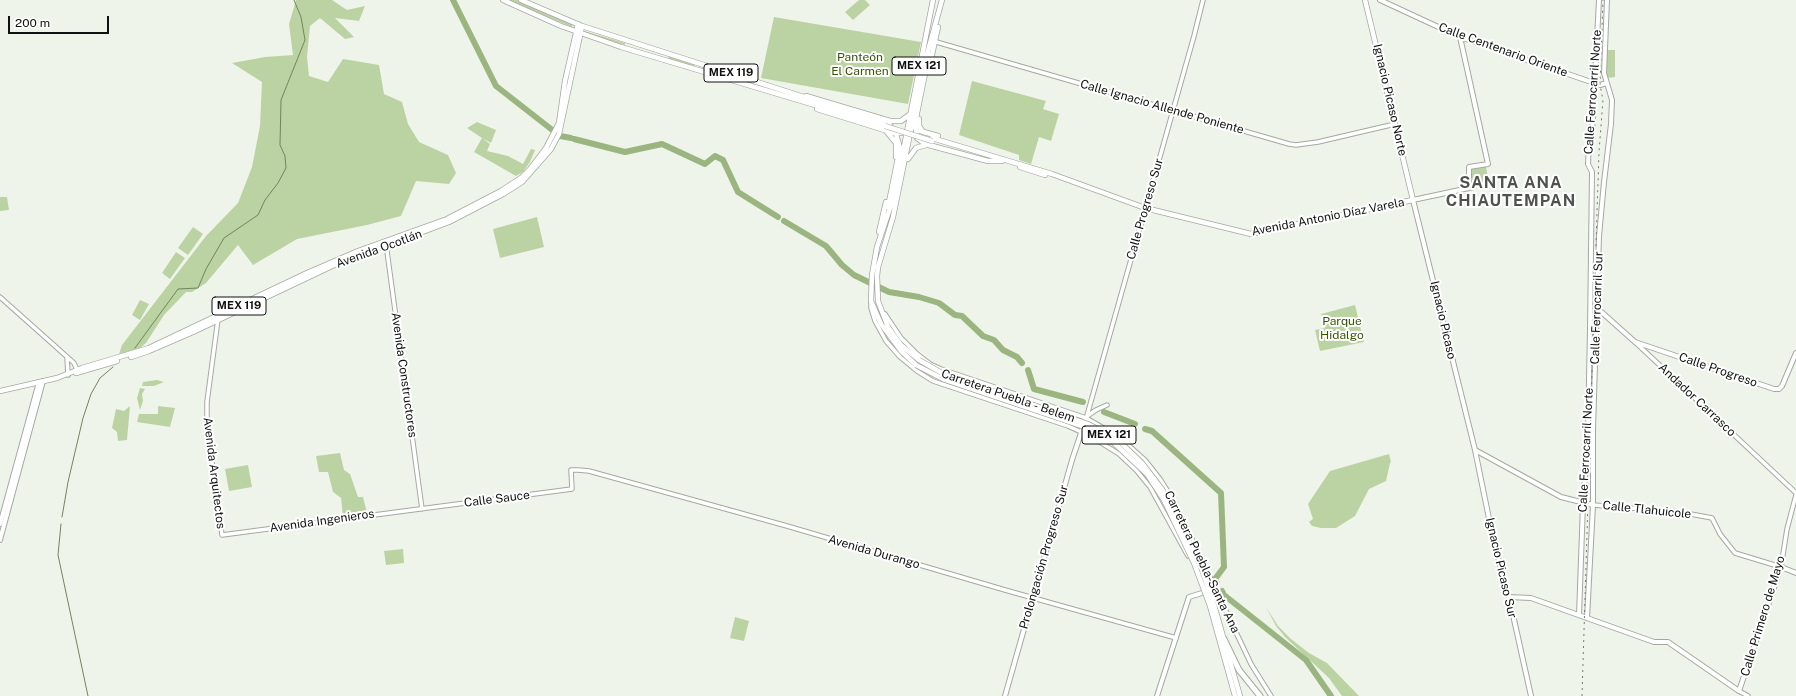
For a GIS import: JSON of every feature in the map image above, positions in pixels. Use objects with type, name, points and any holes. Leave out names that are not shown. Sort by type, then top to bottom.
[{"type":"highway","points":[[1224,639],[1239,670],[1260,696]]},
{"type":"main road","name":"MEX 119","points":[[503,0],[561,26],[593,37],[660,59],[798,98]]},
{"type":"main road","name":"MEX 119","points":[[522,0],[580,25],[663,51],[798,98]]},
{"type":"main road","points":[[911,133],[918,123],[932,41],[934,0]]},
{"type":"main road","name":"Carretera Puebla - Belem","points":[[934,0],[910,113],[911,133],[893,217],[874,275],[883,316],[892,332],[902,345],[919,360],[942,373],[1088,424],[1118,440],[1142,463],[1162,489],[1200,564],[1235,696]]},
{"type":"main road","name":"MEX 121","points":[[932,41],[942,0]]},
{"type":"main road","name":"Ignacio Picaso Norte","points":[[1365,0],[1413,200]]},
{"type":"main road","name":"Calle Centenario Oriente","points":[[1380,0],[1460,37],[1594,84],[1600,85],[1607,83]]},
{"type":"main road","name":"Calle Ferrocarril Norte","points":[[1579,615],[1583,504],[1588,431],[1592,172],[1588,164],[1589,140],[1592,135],[1598,0]]},
{"type":"main road","name":"Calle Ferrocarril Sur","points":[[1587,618],[1593,505],[1593,429],[1599,236],[1611,124],[1612,100],[1604,73],[1607,0]]},
{"type":"main road","name":"Avenida Ocotlán","points":[[0,391],[68,375],[149,348],[332,266],[447,219],[501,191],[521,178],[530,169],[554,138],[558,130],[575,41],[580,25]]},
{"type":"main road","points":[[561,26],[570,32],[575,41],[593,37]]},
{"type":"main road","points":[[1413,200],[1469,188],[1469,167],[1488,164],[1473,104],[1460,37]]},
{"type":"main road","points":[[911,133],[932,41]]},
{"type":"main road","points":[[660,59],[663,51]]},
{"type":"main road","points":[[798,98],[932,139]]},
{"type":"main road","points":[[886,125],[901,121],[910,113]]},
{"type":"main road","points":[[918,123],[919,128],[923,132]]},
{"type":"main road","points":[[884,245],[888,203],[900,151],[896,134],[886,125]]},
{"type":"main road","points":[[886,125],[896,134],[929,133],[978,148],[988,154]]},
{"type":"main road","points":[[877,248],[878,234],[897,153],[895,141],[886,125]]},
{"type":"main road","points":[[911,133],[919,140],[927,144],[988,161],[1002,161]]},
{"type":"main road","name":"Carretera Puebla - Belem","points":[[911,133],[877,248],[871,301],[881,324],[901,351],[916,365],[943,379],[1085,427],[1113,442],[1136,463],[1155,486],[1174,519],[1194,562],[1224,639],[1240,696]]},
{"type":"main road","points":[[927,144],[926,138],[929,133]]},
{"type":"main road","name":"Avenida Antonio Díaz Varela","points":[[932,139],[988,154],[1052,174],[1059,178]]},
{"type":"main road","name":"Avenida Antonio Díaz Varela","points":[[932,139],[1034,172],[1059,178],[1145,208],[1251,234],[1413,200]]},
{"type":"main road","points":[[904,165],[914,150],[927,144]]},
{"type":"main road","name":"Ignacio Picaso","points":[[1413,200],[1471,440]]},
{"type":"main road","name":"Andador Carrasco","points":[[1597,308],[1635,342]]},
{"type":"main road","name":"Calle Progreso","points":[[1635,342],[1774,389],[1779,389],[1782,386],[1796,353]]},
{"type":"main road","points":[[0,524],[41,382]]},
{"type":"main road","points":[[0,540],[41,382]]},
{"type":"main road","name":"Prolongación Progreso Sur","points":[[1005,696],[1080,431],[1086,418]]},
{"type":"main road","name":"Ignacio Picaso Sur","points":[[1471,440],[1475,450],[1494,543],[1509,598],[1531,696]]},
{"type":"main road","name":"Calle Tlahuicole","points":[[1475,450],[1561,497],[1583,504],[1593,505]]},
{"type":"main road","points":[[1781,567],[1796,573]]},
{"type":"main road","name":"Calle Primero de Mayo","points":[[1739,691],[1781,567]]},
{"type":"main road","points":[[1157,696],[1190,597],[1215,589]]},
{"type":"main road","points":[[1509,598],[1531,598],[1654,642],[1668,642],[1739,691]]},
{"type":"street","name":"Calle Progreso Sur","points":[[1086,418],[1203,0]]},
{"type":"street","name":"Calle Ignacio Allende Poniente","points":[[932,41],[1296,145],[1395,124]]},
{"type":"street","name":"Avenida Constructores","points":[[386,244],[422,508]]},
{"type":"street","points":[[0,297],[67,357],[77,372]]},
{"type":"street","name":"Carretera Puebla-Santa Ana","points":[[878,298],[886,316],[901,338],[917,354],[941,370],[1086,418],[1119,436],[1144,460],[1160,480],[1175,503],[1251,664],[1271,696]]},
{"type":"street","name":"Carretera Puebla - Belem","points":[[871,301],[871,308],[877,326],[886,341],[908,365],[933,381],[1068,426],[1090,436],[1119,454],[1136,470],[1150,487],[1194,562]]},
{"type":"street","name":"Avenida Arquitectos","points":[[218,318],[207,402],[207,425],[222,535]]},
{"type":"street","name":"Andador Carrasco","points":[[1635,342],[1796,494]]},
{"type":"street","points":[[67,357],[68,375]]},
{"type":"street","points":[[1068,426],[1086,418],[1096,410],[1107,405]]},
{"type":"street","points":[[1052,420],[1055,408]]},
{"type":"street","points":[[1075,415],[1080,431],[1096,423]]},
{"type":"street","points":[[1086,418],[1090,436]]},
{"type":"street","points":[[1119,454],[1128,452],[1131,448]]},
{"type":"street","points":[[1136,470],[1135,467],[1138,462],[1144,460]]},
{"type":"street","name":"Calle Sauce","points":[[422,508],[572,489],[571,470]]},
{"type":"street","name":"Avenida Durango","points":[[571,470],[589,471],[787,526],[1176,638]]},
{"type":"street","name":"Calle Primero de Mayo","points":[[1781,567],[1787,529],[1796,494]]},
{"type":"street","name":"Calle Tlahuicole","points":[[1593,505],[1680,512],[1712,518],[1720,534],[1735,553],[1781,567]]},
{"type":"street","name":"Avenida Ingenieros","points":[[222,535],[422,508]]},
{"type":"street","points":[[1739,691],[1748,696]]},
{"type":"green space","points":[[296,0],[332,0],[347,10],[365,6],[359,21],[335,18],[354,37],[345,39],[320,18],[310,26],[307,57],[309,76],[328,82],[343,59],[379,65],[384,94],[402,102],[408,124],[419,142],[448,155],[456,173],[449,184],[416,181],[401,216],[367,225],[297,239],[253,265],[238,245],[206,283],[192,292],[186,292],[164,315],[146,343],[140,348],[119,354],[122,345],[206,236],[238,203],[252,167],[260,126],[262,82],[232,63],[265,57],[293,55],[289,24]]},
{"type":"green space","points":[[507,0],[517,0],[573,23],[572,27]]},
{"type":"green space","points":[[859,0],[865,0],[870,5],[853,20],[845,12]]},
{"type":"green space","name":"Panteón El Carmen","points":[[774,17],[921,42],[908,104],[761,78]]},
{"type":"green space","points":[[584,31],[625,43],[625,45],[583,32]]},
{"type":"green space","points":[[1606,50],[1615,50],[1615,77],[1606,78]]},
{"type":"green space","points":[[669,55],[695,63],[694,67],[668,59]]},
{"type":"green space","points":[[709,68],[805,101],[708,71]]},
{"type":"green space","points":[[972,81],[1046,101],[1043,109],[1059,114],[1051,141],[1039,137],[1031,164],[1019,160],[1019,155],[959,135]]},
{"type":"green space","points":[[477,122],[496,130],[491,143],[467,128]]},
{"type":"green space","points":[[482,138],[490,144],[487,151],[508,156],[523,164],[531,149],[535,150],[530,162],[523,172],[516,176],[474,152]]},
{"type":"green space","points":[[1469,167],[1486,167],[1490,187],[1477,187],[1471,191]]},
{"type":"green space","points":[[0,197],[7,197],[9,210],[0,211]]},
{"type":"green space","points":[[537,217],[544,247],[500,258],[493,229]]},
{"type":"green space","points":[[193,227],[203,234],[188,255],[178,248]]},
{"type":"green space","points":[[176,252],[185,258],[170,279],[162,273]]},
{"type":"green space","points":[[140,300],[149,304],[140,320],[132,315]]},
{"type":"green space","name":"Parque Hidalgo","points":[[1355,305],[1364,342],[1320,351],[1315,330],[1325,328],[1321,314]]},
{"type":"green space","points":[[157,380],[164,382],[154,386],[142,386],[143,382]]},
{"type":"green space","points":[[140,388],[145,389],[142,394],[143,401],[140,410],[137,398]]},
{"type":"green space","points":[[130,406],[127,440],[118,441],[117,432],[112,428],[116,409],[124,411]]},
{"type":"green space","points":[[158,406],[175,408],[170,427],[137,422],[139,414],[158,414]]},
{"type":"green space","points":[[340,453],[344,470],[350,474],[358,497],[363,497],[367,513],[343,516],[341,498],[333,492],[328,472],[319,472],[316,456]]},
{"type":"green space","points":[[1389,454],[1391,462],[1386,481],[1369,489],[1355,516],[1336,528],[1321,528],[1312,526],[1309,522],[1313,519],[1308,504],[1330,471]]},
{"type":"green space","points":[[248,465],[252,487],[229,491],[225,469]]},
{"type":"green space","points":[[403,549],[404,563],[386,565],[384,551]]},
{"type":"green space","points":[[1266,607],[1278,626],[1291,639],[1309,653],[1327,663],[1359,696],[1342,696],[1329,678],[1285,637],[1276,626]]},
{"type":"green space","points":[[735,617],[749,621],[744,641],[730,638]]},
{"type":"waterway","points":[[135,348],[178,289],[198,288],[206,269],[224,238],[258,215],[265,200],[278,183],[286,168],[285,156],[280,145],[281,100],[305,40],[301,17],[294,0]]},
{"type":"waterway","points":[[453,0],[496,86],[560,136],[571,138]]},
{"type":"waterway","points":[[574,139],[625,152],[662,144],[705,164],[715,156],[723,160],[738,192],[778,217]]},
{"type":"waterway","points":[[784,221],[826,246],[842,265],[854,275],[889,292],[919,297],[939,303],[955,315],[962,316],[983,336],[994,340],[1003,350],[1017,357],[1022,363]]},
{"type":"waterway","points":[[62,517],[68,482],[83,418],[91,394],[100,378],[113,367]]},
{"type":"waterway","points":[[1028,370],[1034,389],[1083,402]]},
{"type":"waterway","points":[[1104,412],[1135,424]]},
{"type":"waterway","points":[[1145,429],[1152,431],[1221,493],[1224,567],[1215,579],[1217,583]]},
{"type":"waterway","points":[[61,524],[58,555],[88,696]]},
{"type":"waterway","points":[[1222,591],[1224,595],[1306,660],[1331,696]]},
{"type":"railway","points":[[1582,696],[1599,152],[1603,100],[1600,85],[1603,0]]},
{"type":"district","name":"SANTA ANA CHIAUTEMPAN","points":[[1511,192]]}]
